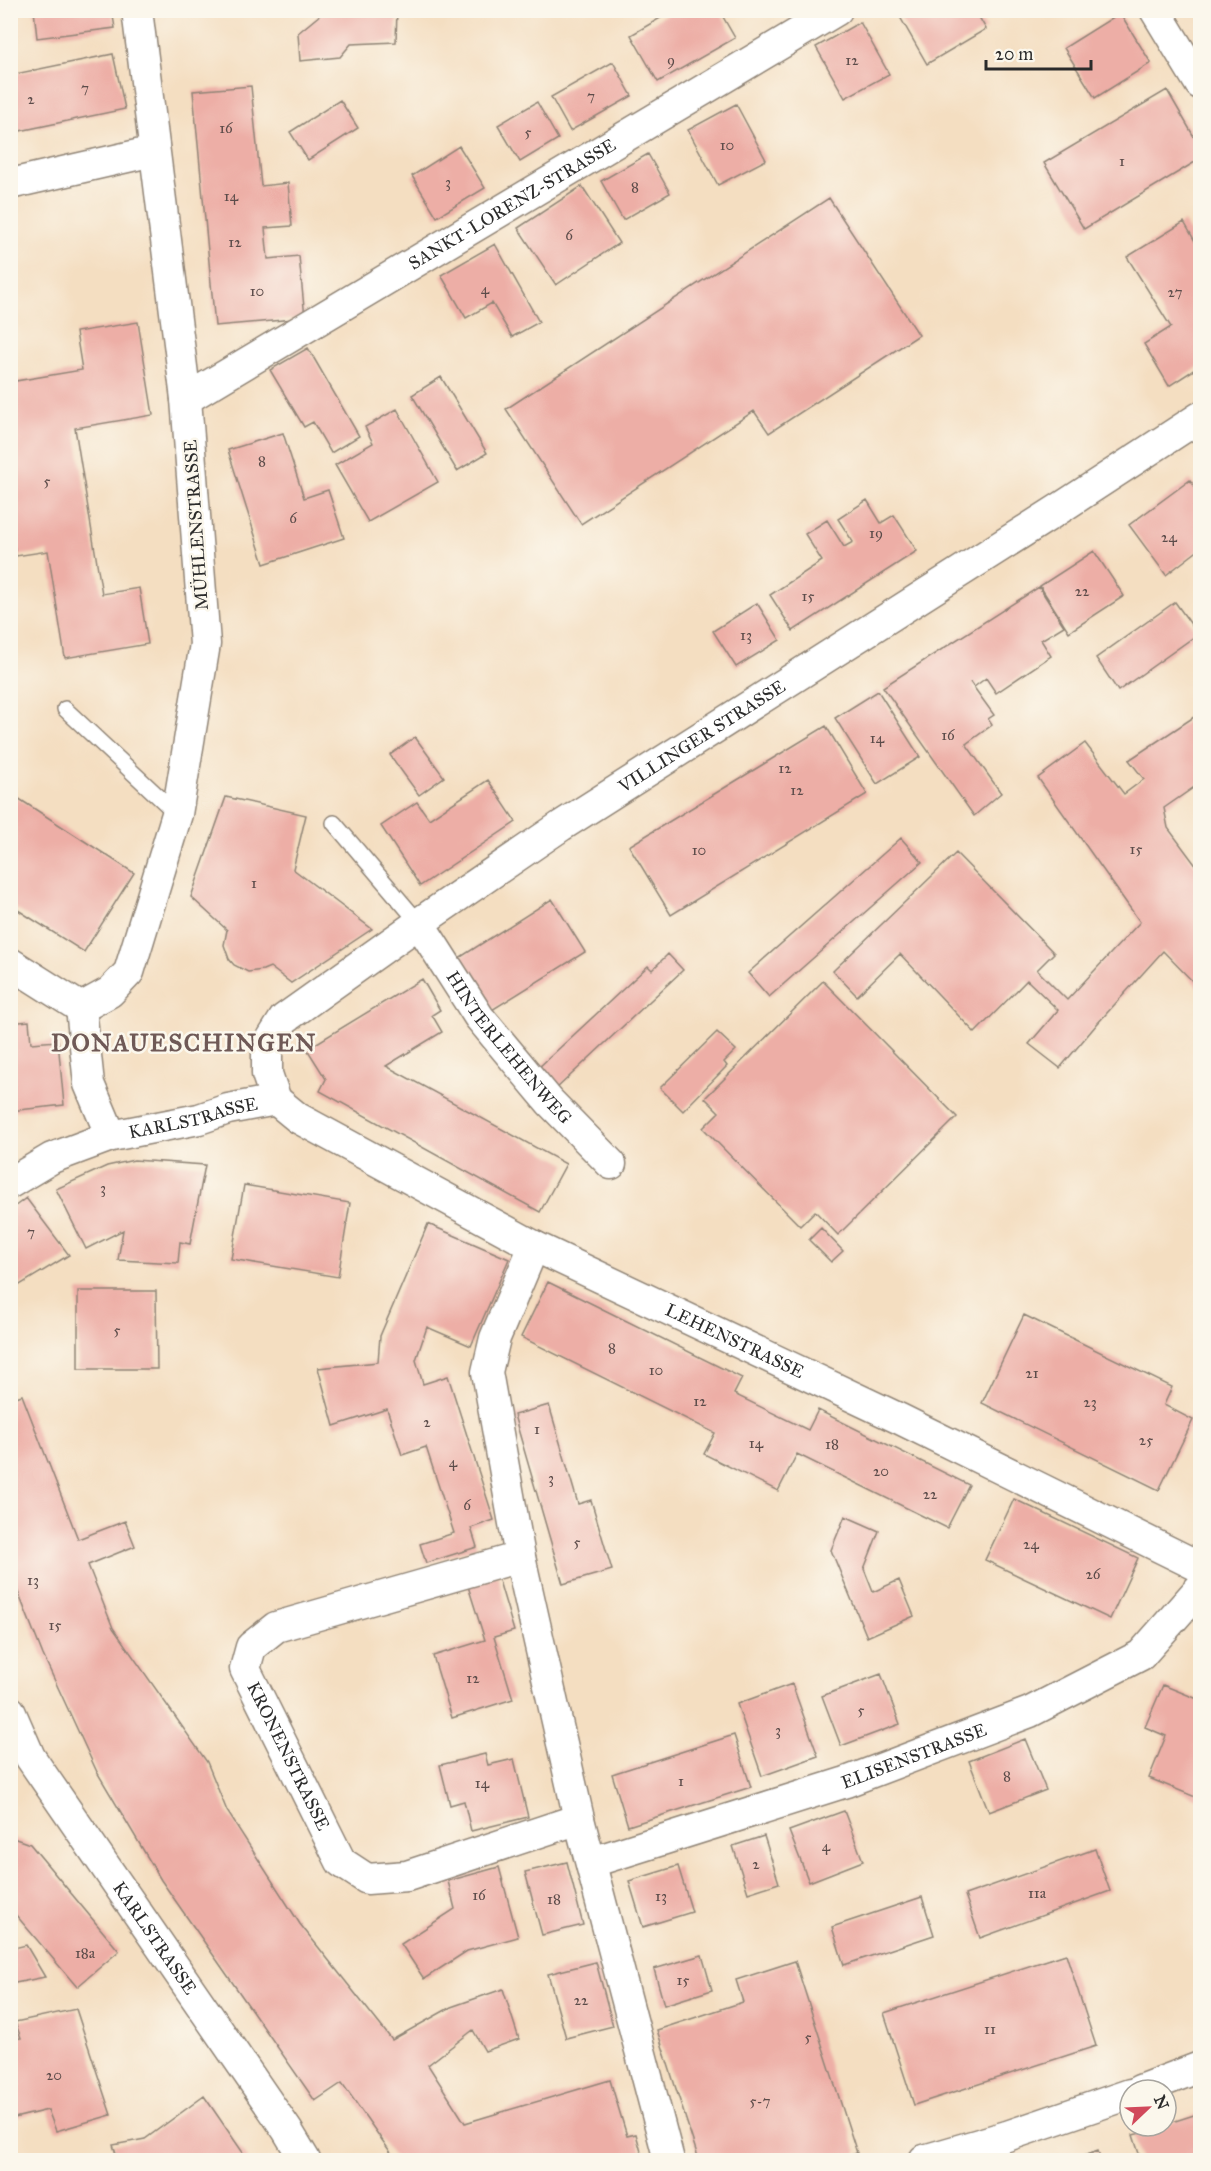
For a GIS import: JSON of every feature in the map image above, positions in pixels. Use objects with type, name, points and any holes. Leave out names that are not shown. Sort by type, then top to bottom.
[{"type":"street","name":"MÜHLENSTRASSE","points":[[81,1008],[110,992],[129,972],[177,814],[205,644],[186,399],[137,10]]},
{"type":"street","name":"SANKT-LORENZ-STRASSE","points":[[186,399],[837,10]]},
{"type":"street","points":[[1155,10],[1199,77]]},
{"type":"street","points":[[10,184],[154,151]]},
{"type":"street","name":"VILLINGER STRASSE","points":[[276,1100],[267,1074],[267,1046],[284,1019],[561,826],[1059,509],[1195,430]]},
{"type":"street","name":"HINTERLEHENWEG","points":[[419,923],[479,1017],[550,1102],[611,1164]]},
{"type":"street","points":[[10,963],[81,1008]]},
{"type":"street","name":"KARLSTRASSE","points":[[81,1008],[88,1084],[111,1136]]},
{"type":"street","name":"KARLSTRASSE","points":[[10,1183],[52,1158],[111,1136],[199,1119],[228,1109],[276,1100]]},
{"type":"street","name":"LEHENSTRASSE","points":[[276,1100],[298,1118],[534,1246],[900,1419],[1200,1568]]},
{"type":"street","points":[[534,1246],[495,1338],[487,1372],[519,1557],[579,1819],[669,2160]]},
{"type":"street","name":"KRONENSTRASSE","points":[[519,1557],[276,1627],[251,1647],[245,1669],[341,1862],[367,1879],[406,1876],[579,1819]]},
{"type":"street","name":"ELISENSTRASSE","points":[[592,1862],[846,1782],[1030,1712],[1141,1655],[1200,1588]]},
{"type":"street","name":"KARLSTRASSE","points":[[10,1711],[20,1761],[287,2130],[305,2160]]},
{"type":"street","points":[[1171,2078],[1200,2067]]},
{"type":"street","points":[[924,2160],[1007,2136],[1118,2098]]},
{"type":"lane","points":[[64,710],[177,814]]},
{"type":"lane","points":[[334,823],[419,923]]},
{"type":"building","points":[[34,10],[112,10],[115,28],[37,38]]},
{"type":"building","points":[[326,10],[397,10],[396,42],[351,44],[340,57],[300,61],[298,33]]},
{"type":"building","points":[[674,10],[719,10],[735,38],[658,82],[631,35]]},
{"type":"building","points":[[896,10],[975,10],[986,29],[927,64]]},
{"type":"building","points":[[1120,13],[1151,63],[1095,98],[1064,48]]},
{"type":"building","points":[[860,22],[889,74],[845,98],[816,47]]},
{"type":"building","points":[[113,54],[125,109],[10,133],[10,75]]},
{"type":"building","points":[[613,62],[632,96],[570,131],[551,97]]},
{"type":"building","points":[[251,86],[261,186],[288,183],[292,226],[265,228],[268,259],[299,256],[305,318],[215,326],[193,91]]},
{"type":"building","points":[[1167,90],[1200,147],[1200,159],[1084,229],[1044,163]]},
{"type":"building","points":[[340,100],[358,128],[308,160],[290,132]]},
{"type":"building","points":[[537,102],[558,139],[520,162],[498,125]]},
{"type":"building","points":[[736,104],[766,160],[718,185],[688,130]]},
{"type":"building","points":[[459,146],[485,188],[437,217],[412,176]]},
{"type":"building","points":[[648,154],[670,193],[623,220],[601,181]]},
{"type":"building","points":[[582,186],[619,243],[556,285],[518,228]]},
{"type":"building","points":[[829,198],[919,335],[769,433],[754,411],[581,524],[506,409]]},
{"type":"building","points":[[1184,222],[1200,250],[1200,366],[1169,386],[1144,344],[1171,327],[1127,257]]},
{"type":"building","points":[[495,244],[539,322],[512,337],[492,303],[466,318],[441,275]]},
{"type":"building","points":[[138,322],[153,415],[75,428],[102,594],[139,588],[148,644],[65,658],[48,551],[16,556],[10,523],[10,438],[13,438],[10,423],[10,382],[82,370],[76,332]]},
{"type":"building","points":[[308,348],[359,436],[331,453],[313,422],[304,427],[270,370]]},
{"type":"building","points":[[441,377],[487,453],[457,471],[412,395]]},
{"type":"building","points":[[397,409],[438,482],[368,522],[335,465],[373,443],[365,427]]},
{"type":"building","points":[[283,433],[304,498],[328,490],[344,538],[264,564],[228,450]]},
{"type":"building","points":[[1190,480],[1200,494],[1200,549],[1166,575],[1129,525]]},
{"type":"building","points":[[867,500],[881,523],[894,515],[917,551],[793,631],[770,595],[822,561],[805,534],[827,520],[844,547],[853,542],[838,519]]},
{"type":"building","points":[[1094,551],[1124,596],[1069,632],[1040,586]]},
{"type":"building","points":[[1039,587],[1064,626],[1041,640],[1051,656],[996,693],[986,678],[974,687],[970,682],[994,715],[988,719],[992,725],[966,744],[1001,793],[974,816],[883,687]]},
{"type":"building","points":[[1175,602],[1198,634],[1118,691],[1096,658]]},
{"type":"building","points":[[757,603],[780,640],[736,667],[713,631]]},
{"type":"building","points":[[878,691],[920,757],[877,784],[835,718]]},
{"type":"building","points":[[1200,713],[1200,783],[1164,808],[1168,828],[1200,871],[1200,989],[1163,951],[1060,1068],[1029,1044],[1058,1010],[1027,980],[975,1033],[900,954],[857,996],[833,971],[956,853],[1054,953],[1037,970],[1067,1000],[1140,922],[1038,778],[1085,743],[1124,794],[1144,779],[1129,760]]},
{"type":"building","points":[[826,726],[867,794],[671,915],[629,846]]},
{"type":"building","points":[[415,737],[444,777],[419,795],[390,755]]},
{"type":"building","points":[[488,780],[516,822],[420,886],[381,826],[417,802],[429,819]]},
{"type":"building","points":[[10,793],[134,873],[84,952],[10,905]]},
{"type":"building","points":[[226,797],[306,815],[293,869],[372,929],[291,983],[270,967],[248,972],[234,965],[224,945],[227,930],[191,897]]},
{"type":"building","points":[[901,838],[922,862],[769,997],[748,973]]},
{"type":"building","points":[[552,899],[585,952],[492,1010],[459,958]]},
{"type":"building","points":[[668,954],[683,970],[556,1089],[537,1069],[648,966],[652,970]]},
{"type":"building","points":[[422,979],[440,1010],[432,1015],[442,1032],[386,1066],[566,1164],[540,1212],[320,1091],[326,1079],[307,1049]]},
{"type":"building","points":[[823,981],[957,1117],[838,1235],[815,1211],[800,1226],[703,1128],[719,1112],[705,1098]]},
{"type":"building","points":[[29,1021],[31,1043],[58,1041],[64,1105],[10,1111],[10,1023]]},
{"type":"building","points":[[717,1032],[736,1050],[724,1062],[727,1066],[683,1111],[660,1088]]},
{"type":"building","points":[[134,1160],[205,1165],[190,1244],[180,1242],[178,1263],[118,1260],[123,1230],[86,1249],[56,1189],[107,1166]]},
{"type":"building","points":[[244,1185],[350,1203],[338,1277],[231,1259]]},
{"type":"building","points":[[26,1198],[69,1255],[10,1291],[10,1210]]},
{"type":"building","points":[[428,1224],[509,1259],[471,1346],[427,1327],[416,1360],[423,1384],[448,1376],[494,1520],[471,1528],[477,1547],[426,1563],[420,1544],[454,1533],[426,1447],[402,1455],[387,1409],[334,1426],[318,1368],[378,1362],[380,1336]]},
{"type":"building","points":[[821,1228],[843,1251],[831,1262],[809,1240]]},
{"type":"building","points":[[548,1282],[742,1378],[734,1394],[808,1430],[818,1410],[969,1485],[947,1528],[797,1454],[778,1491],[704,1454],[715,1433],[521,1337]]},
{"type":"building","points":[[78,1291],[156,1291],[157,1369],[78,1369]]},
{"type":"building","points":[[1024,1315],[1172,1387],[1164,1405],[1193,1420],[1159,1490],[982,1403]]},
{"type":"building","points":[[22,1395],[78,1539],[125,1521],[135,1546],[88,1565],[113,1628],[207,1762],[227,1811],[300,1924],[392,2040],[451,2007],[503,1989],[519,2039],[485,2051],[473,2030],[428,2065],[465,2123],[610,2080],[627,2136],[636,2134],[643,2159],[396,2160],[342,2083],[315,2101],[161,1880],[97,1772],[43,1655],[10,1572],[10,1399]]},
{"type":"building","points":[[549,1405],[578,1504],[591,1500],[612,1570],[563,1584],[514,1415]]},
{"type":"building","points":[[1014,1499],[1138,1558],[1110,1619],[985,1560]]},
{"type":"building","points":[[845,1516],[879,1531],[864,1569],[873,1592],[899,1580],[914,1616],[867,1637],[831,1550]]},
{"type":"building","points":[[497,1574],[514,1631],[494,1637],[513,1699],[452,1718],[433,1656],[485,1640],[467,1583]]},
{"type":"building","points":[[881,1674],[900,1724],[841,1746],[822,1696]]},
{"type":"building","points":[[792,1684],[818,1756],[762,1776],[737,1704]]},
{"type":"building","points":[[1163,1685],[1200,1700],[1200,1799],[1149,1778],[1166,1736],[1145,1727]]},
{"type":"building","points":[[734,1735],[751,1787],[628,1826],[612,1774]]},
{"type":"building","points":[[1025,1739],[1046,1790],[989,1812],[969,1761]]},
{"type":"building","points":[[485,1754],[488,1765],[514,1759],[528,1817],[471,1831],[464,1801],[450,1805],[440,1765]]},
{"type":"building","points":[[844,1811],[863,1861],[809,1882],[789,1831]]},
{"type":"building","points":[[764,1836],[779,1883],[748,1893],[733,1846]]},
{"type":"building","points":[[10,1837],[30,1844],[119,1951],[77,1987],[10,1908]]},
{"type":"building","points":[[1095,1849],[1110,1891],[980,1938],[965,1895]]},
{"type":"building","points":[[567,1862],[583,1925],[542,1935],[525,1872]]},
{"type":"building","points":[[678,1866],[692,1912],[643,1927],[629,1881]]},
{"type":"building","points":[[499,1867],[518,1937],[467,1951],[424,1979],[401,1944],[455,1909],[448,1881]]},
{"type":"building","points":[[922,1897],[934,1935],[844,1965],[832,1927]]},
{"type":"building","points":[[26,1945],[45,1977],[10,1984],[10,1949]]},
{"type":"building","points":[[1066,1954],[1096,2046],[914,2105],[884,2013]]},
{"type":"building","points":[[702,1955],[712,1990],[664,2005],[654,1969]]},
{"type":"building","points":[[795,1961],[857,2153],[834,2160],[699,2160],[657,2030],[743,2002],[736,1980]]},
{"type":"building","points":[[596,1962],[613,2026],[566,2038],[548,1974]]},
{"type":"building","points":[[76,2009],[111,2115],[56,2131],[48,2110],[10,2119],[10,2040],[21,2038],[15,2022]]},
{"type":"building","points":[[204,2096],[248,2160],[118,2160],[113,2145],[145,2139]]},
{"type":"building","points":[[1200,2113],[1200,2160],[1141,2160],[1134,2138],[1178,2138],[1178,2120]]},
{"type":"building","points":[[1098,2151],[1101,2160],[1073,2160]]},
{"type":"district","name":"DONAUESCHINGEN","points":[[184,1043]]}]
